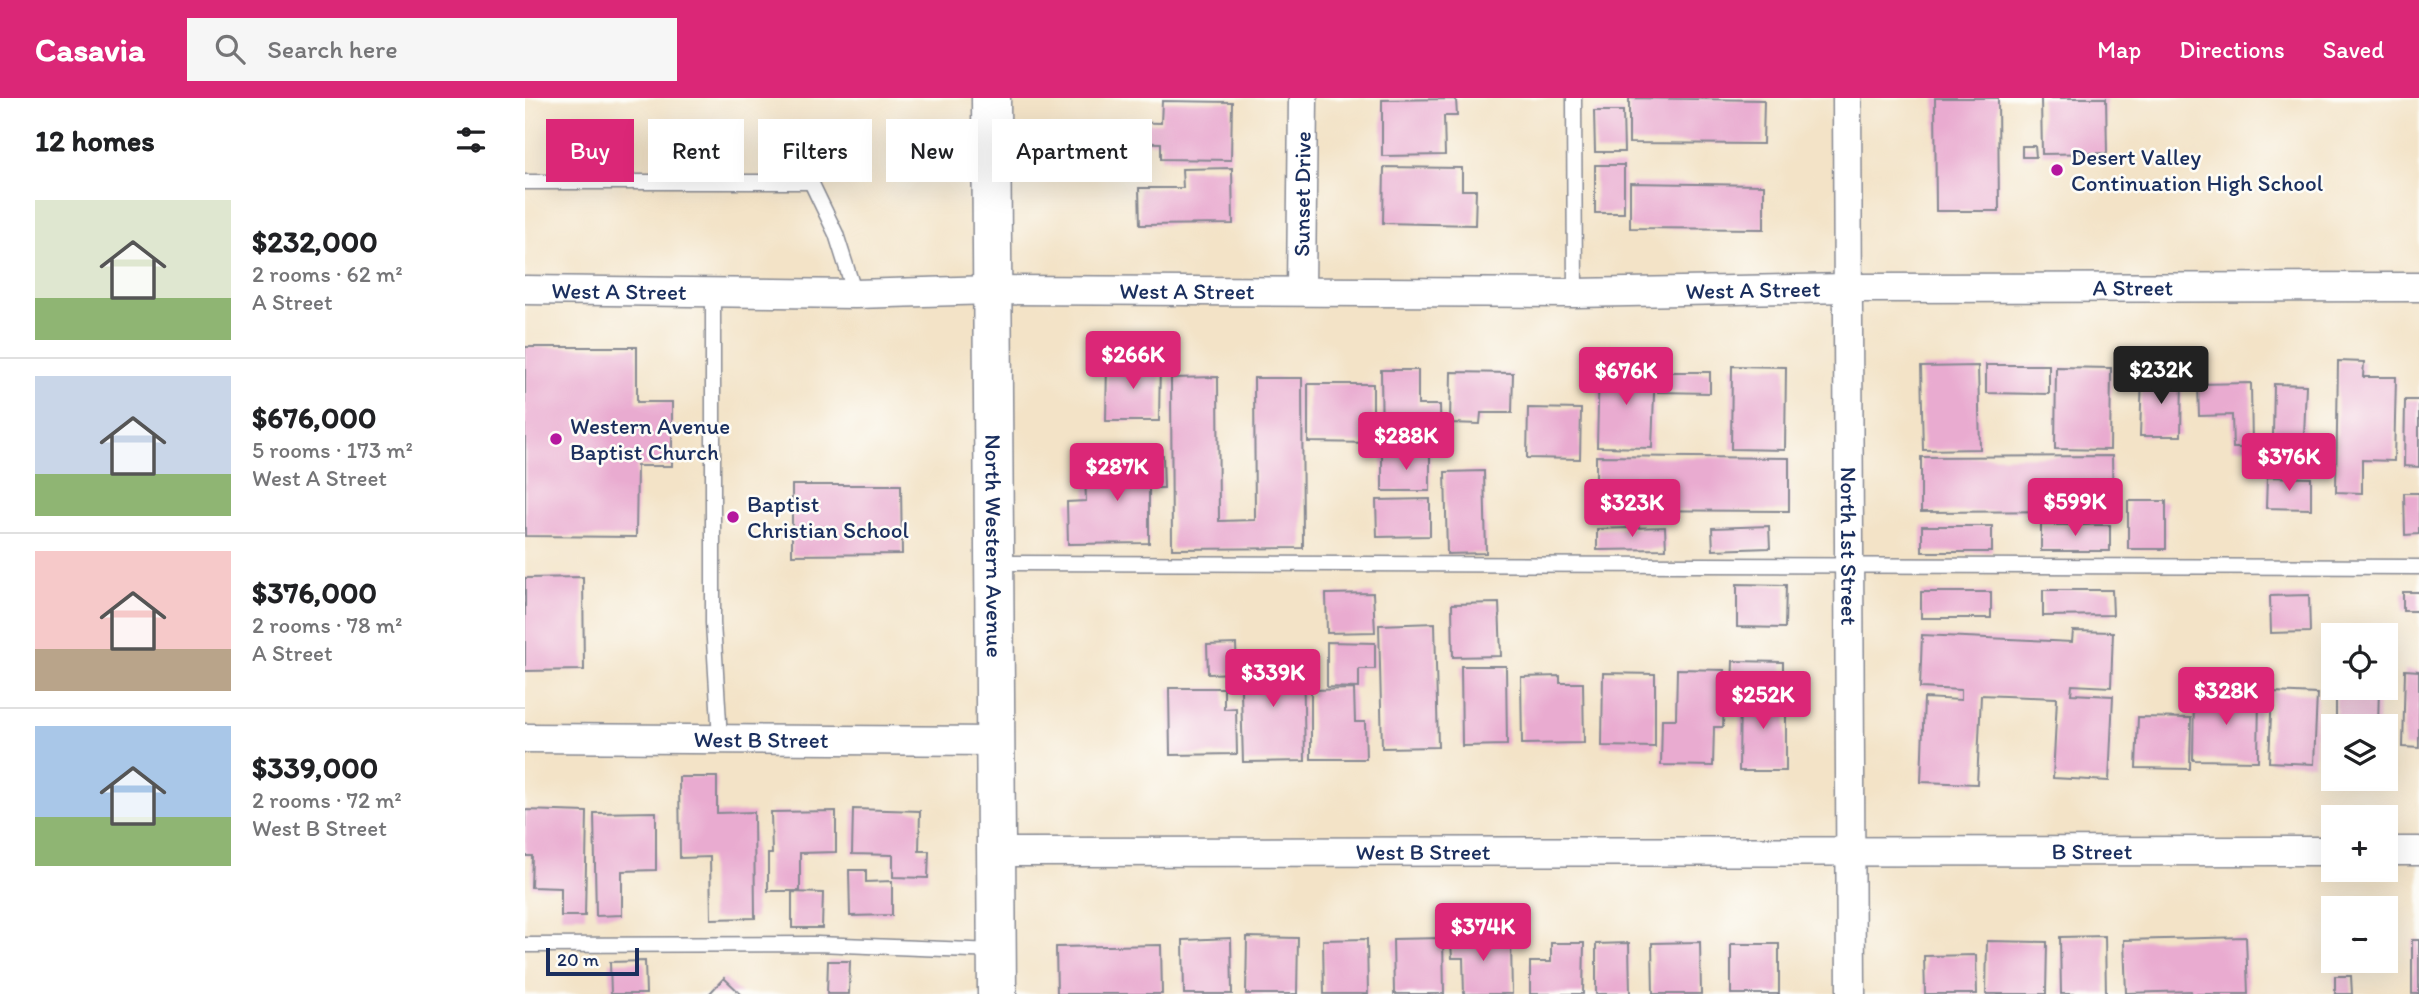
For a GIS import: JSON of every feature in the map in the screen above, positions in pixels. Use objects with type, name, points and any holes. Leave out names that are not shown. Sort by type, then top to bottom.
[{"type":"main road","name":"North Western Avenue","points":[[991,98],[997,741],[996,994]]},
{"type":"street","name":"Sunset Drive","points":[[1301,290],[1303,98]]},
{"type":"street","name":"North 1st Street","points":[[1847,98],[1851,994]]},
{"type":"street","name":"A Street","points":[[1847,288],[2419,287]]},
{"type":"street","name":"West A Street","points":[[525,290],[855,294],[992,290],[1575,293],[1847,288]]},
{"type":"street","name":"West B Street","points":[[525,737],[997,741]]},
{"type":"street","name":"West B Street","points":[[996,852],[1850,850]]},
{"type":"street","name":"B Street","points":[[1850,850],[2321,851]]},
{"type":"street","points":[[2398,851],[2419,851]]},
{"type":"lane","points":[[1574,98],[1575,293]]},
{"type":"lane","points":[[525,182],[811,182],[836,234],[855,294]]},
{"type":"lane","points":[[713,292],[713,623],[720,739]]},
{"type":"lane","points":[[995,563],[2419,567]]},
{"type":"lane","points":[[525,945],[817,944],[996,951]]},
{"type":"building","points":[[1629,98],[1764,100],[1763,144],[1629,143]]},
{"type":"building","points":[[1935,98],[1998,98],[1999,211],[1936,211]]},
{"type":"building","points":[[2041,98],[2106,98],[2107,153],[2042,154]]},
{"type":"building","points":[[1456,99],[1457,116],[1444,116],[1445,155],[1382,156],[1382,100]]},
{"type":"building","points":[[1162,101],[1232,102],[1231,160],[1161,159],[1161,143],[1152,143],[1152,123],[1161,123]]},
{"type":"building","points":[[1594,111],[1623,111],[1624,152],[1595,152]]},
{"type":"building","points":[[2022,146],[2035,146],[2036,157],[2022,157]]},
{"type":"building","points":[[1595,165],[1624,165],[1624,213],[1595,213]]},
{"type":"building","points":[[1384,167],[1462,168],[1462,190],[1476,190],[1475,225],[1383,223]]},
{"type":"building","points":[[1232,168],[1233,224],[1140,225],[1139,188],[1183,188],[1182,169]]},
{"type":"building","points":[[1630,183],[1764,185],[1764,229],[1630,228]]},
{"type":"building","points":[[525,347],[637,347],[637,402],[672,402],[672,466],[637,466],[636,537],[525,536]]},
{"type":"building","points":[[1107,361],[1160,362],[1159,421],[1106,421]]},
{"type":"building","points":[[2338,361],[2364,362],[2363,377],[2396,377],[2394,461],[2362,460],[2362,493],[2336,492]]},
{"type":"building","points":[[1599,365],[1655,367],[1652,448],[1597,447]]},
{"type":"building","points":[[1986,365],[2049,365],[2049,394],[1986,393]]},
{"type":"building","points":[[1732,366],[1786,367],[1785,450],[1731,449]]},
{"type":"building","points":[[1978,366],[1980,449],[1923,450],[1921,367]]},
{"type":"building","points":[[2056,367],[2111,368],[2110,450],[2055,449]]},
{"type":"building","points":[[1381,370],[1418,370],[1418,405],[1440,405],[1441,445],[1382,446]]},
{"type":"building","points":[[1451,372],[1513,373],[1512,413],[1481,413],[1480,424],[1450,423]]},
{"type":"building","points":[[1659,372],[1710,372],[1710,393],[1658,392]]},
{"type":"building","points":[[2142,376],[2182,376],[2181,436],[2140,436]]},
{"type":"building","points":[[1218,377],[1219,521],[1255,520],[1254,378],[1302,378],[1303,548],[1172,549],[1171,378]]},
{"type":"building","points":[[2251,383],[2252,448],[2233,448],[2232,415],[2199,416],[2198,384]]},
{"type":"building","points":[[1308,384],[1373,384],[1373,443],[1308,442]]},
{"type":"building","points":[[2274,384],[2306,385],[2304,437],[2273,436]]},
{"type":"building","points":[[2405,400],[2419,400],[2419,467],[2404,466]]},
{"type":"building","points":[[1528,408],[1581,409],[1580,459],[1527,458]]},
{"type":"building","points":[[1430,453],[1430,491],[1382,491],[1382,454]]},
{"type":"building","points":[[1163,455],[1164,488],[1149,488],[1149,543],[1068,544],[1067,502],[1086,501],[1085,474],[1114,473],[1114,456]]},
{"type":"building","points":[[1596,456],[1789,458],[1789,511],[1596,510]]},
{"type":"building","points":[[2112,456],[2113,511],[1921,512],[1921,457]]},
{"type":"building","points":[[1484,471],[1486,553],[1447,554],[1445,472]]},
{"type":"building","points":[[2267,477],[2311,478],[2311,509],[2266,508]]},
{"type":"building","points":[[792,485],[901,485],[902,554],[792,555]]},
{"type":"building","points":[[2404,493],[2419,493],[2419,534],[2405,535]]},
{"type":"building","points":[[1430,499],[1430,536],[1377,537],[1376,500]]},
{"type":"building","points":[[2128,501],[2166,501],[2166,549],[2128,549]]},
{"type":"building","points":[[2041,525],[2110,525],[2110,551],[2041,551]]},
{"type":"building","points":[[1769,526],[1770,548],[1713,550],[1712,528]]},
{"type":"building","points":[[1922,526],[1992,526],[1992,552],[1922,552]]},
{"type":"building","points":[[1665,527],[1666,549],[1597,550],[1597,529]]},
{"type":"building","points":[[583,577],[584,670],[525,671],[525,578]]},
{"type":"building","points":[[1737,584],[1786,585],[1785,628],[1737,627]]},
{"type":"building","points":[[2043,590],[2112,590],[2113,615],[2043,616]]},
{"type":"building","points":[[1921,592],[1991,592],[1991,618],[1921,618]]},
{"type":"building","points":[[2403,592],[2419,592],[2419,611],[2403,611]]},
{"type":"building","points":[[1373,593],[1375,632],[1327,633],[1326,594]]},
{"type":"building","points":[[2309,595],[2310,632],[2271,633],[2270,596]]},
{"type":"building","points":[[1499,603],[1501,656],[1453,657],[1452,604]]},
{"type":"building","points":[[1435,623],[1438,747],[1382,748],[1379,625]]},
{"type":"building","points":[[2073,631],[2113,632],[2111,687],[2072,685],[2071,694],[2113,696],[2109,781],[2053,778],[2057,698],[1981,695],[1977,784],[1921,782],[1924,698],[1961,700],[1961,690],[1920,688],[1922,635],[2072,642]]},
{"type":"building","points":[[1327,642],[1375,643],[1375,669],[1359,669],[1359,688],[1327,687]]},
{"type":"building","points":[[1236,644],[1237,673],[1208,674],[1207,645]]},
{"type":"building","points":[[1303,655],[1305,761],[1243,762],[1240,657]]},
{"type":"building","points":[[1733,661],[1783,662],[1783,688],[1732,688]]},
{"type":"building","points":[[1461,666],[1506,666],[1507,745],[1462,746]]},
{"type":"building","points":[[1677,669],[1725,670],[1723,727],[1714,727],[1713,766],[1661,765],[1662,719],[1676,719]]},
{"type":"building","points":[[2405,670],[2419,671],[2419,748],[2403,747]]},
{"type":"building","points":[[1603,673],[1655,674],[1655,747],[1602,746]]},
{"type":"building","points":[[1560,676],[1560,683],[1583,683],[1584,743],[1522,744],[1521,677]]},
{"type":"building","points":[[1169,688],[1224,688],[1224,709],[1236,708],[1237,754],[1170,755]]},
{"type":"building","points":[[1354,689],[1355,722],[1365,722],[1366,759],[1311,759],[1311,690]]},
{"type":"building","points":[[1786,691],[1786,771],[1739,771],[1740,692]]},
{"type":"building","points":[[2272,692],[2317,694],[2314,764],[2269,762]]},
{"type":"building","points":[[2194,693],[2259,694],[2258,761],[2193,760]]},
{"type":"building","points":[[2336,700],[2379,700],[2378,714],[2336,714]]},
{"type":"building","points":[[2138,717],[2191,718],[2190,769],[2136,768]]},
{"type":"building","points":[[679,777],[717,777],[717,813],[754,812],[755,918],[711,919],[710,857],[680,858]]},
{"type":"building","points":[[853,809],[920,811],[919,851],[929,851],[928,878],[893,877],[893,855],[852,854]]},
{"type":"building","points":[[525,810],[587,812],[585,916],[561,916],[561,888],[531,887],[532,856],[525,856]]},
{"type":"building","points":[[836,811],[836,852],[800,853],[800,891],[768,891],[768,854],[772,854],[771,812]]},
{"type":"building","points":[[656,812],[656,870],[622,871],[622,915],[596,916],[594,813]]},
{"type":"building","points":[[849,870],[866,870],[866,882],[892,881],[892,915],[850,916]]},
{"type":"building","points":[[792,892],[823,893],[822,928],[792,928]]},
{"type":"building","points":[[1475,927],[1476,944],[1511,943],[1512,994],[1464,994],[1463,958],[1452,958],[1450,928]]},
{"type":"building","points":[[2105,936],[2106,994],[2061,994],[2060,937]]},
{"type":"building","points":[[1247,937],[1298,938],[1297,994],[1246,994]]},
{"type":"building","points":[[2246,937],[2248,994],[2192,994],[2191,991],[2126,993],[2124,940]]},
{"type":"building","points":[[1231,938],[1232,994],[1184,994],[1183,940]]},
{"type":"building","points":[[1443,938],[1444,994],[1394,994],[1393,939]]},
{"type":"building","points":[[1367,939],[1368,994],[1324,994],[1323,940]]},
{"type":"building","points":[[2412,940],[2419,940],[2419,994],[2412,994]]},
{"type":"building","points":[[1987,941],[2047,942],[2046,994],[1986,994]]},
{"type":"building","points":[[1700,942],[1701,994],[1653,994],[1652,943]]},
{"type":"building","points":[[1551,943],[1584,943],[1583,994],[1530,994],[1530,962],[1551,962]]},
{"type":"building","points":[[1629,943],[1630,994],[1596,994],[1596,944]]},
{"type":"building","points":[[1731,944],[1779,944],[1779,994],[1731,994]]},
{"type":"building","points":[[1161,945],[1162,994],[1057,994],[1056,947]]},
{"type":"building","points":[[1976,955],[1977,994],[1925,994],[1924,956]]},
{"type":"building","points":[[645,961],[646,994],[611,994],[610,962]]},
{"type":"building","points":[[828,961],[850,961],[849,994],[827,994]]},
{"type":"building","points":[[2335,976],[2351,976],[2352,994],[2335,994]]},
{"type":"building","points":[[724,978],[741,994],[709,994]]},
{"type":"place","name":"Desert Valley Continuation High School","points":[[2057,170]]},
{"type":"place","name":"Western Avenue Baptist Church","points":[[556,439]]},
{"type":"place","name":"Baptist Christian School","points":[[733,517]]}]
